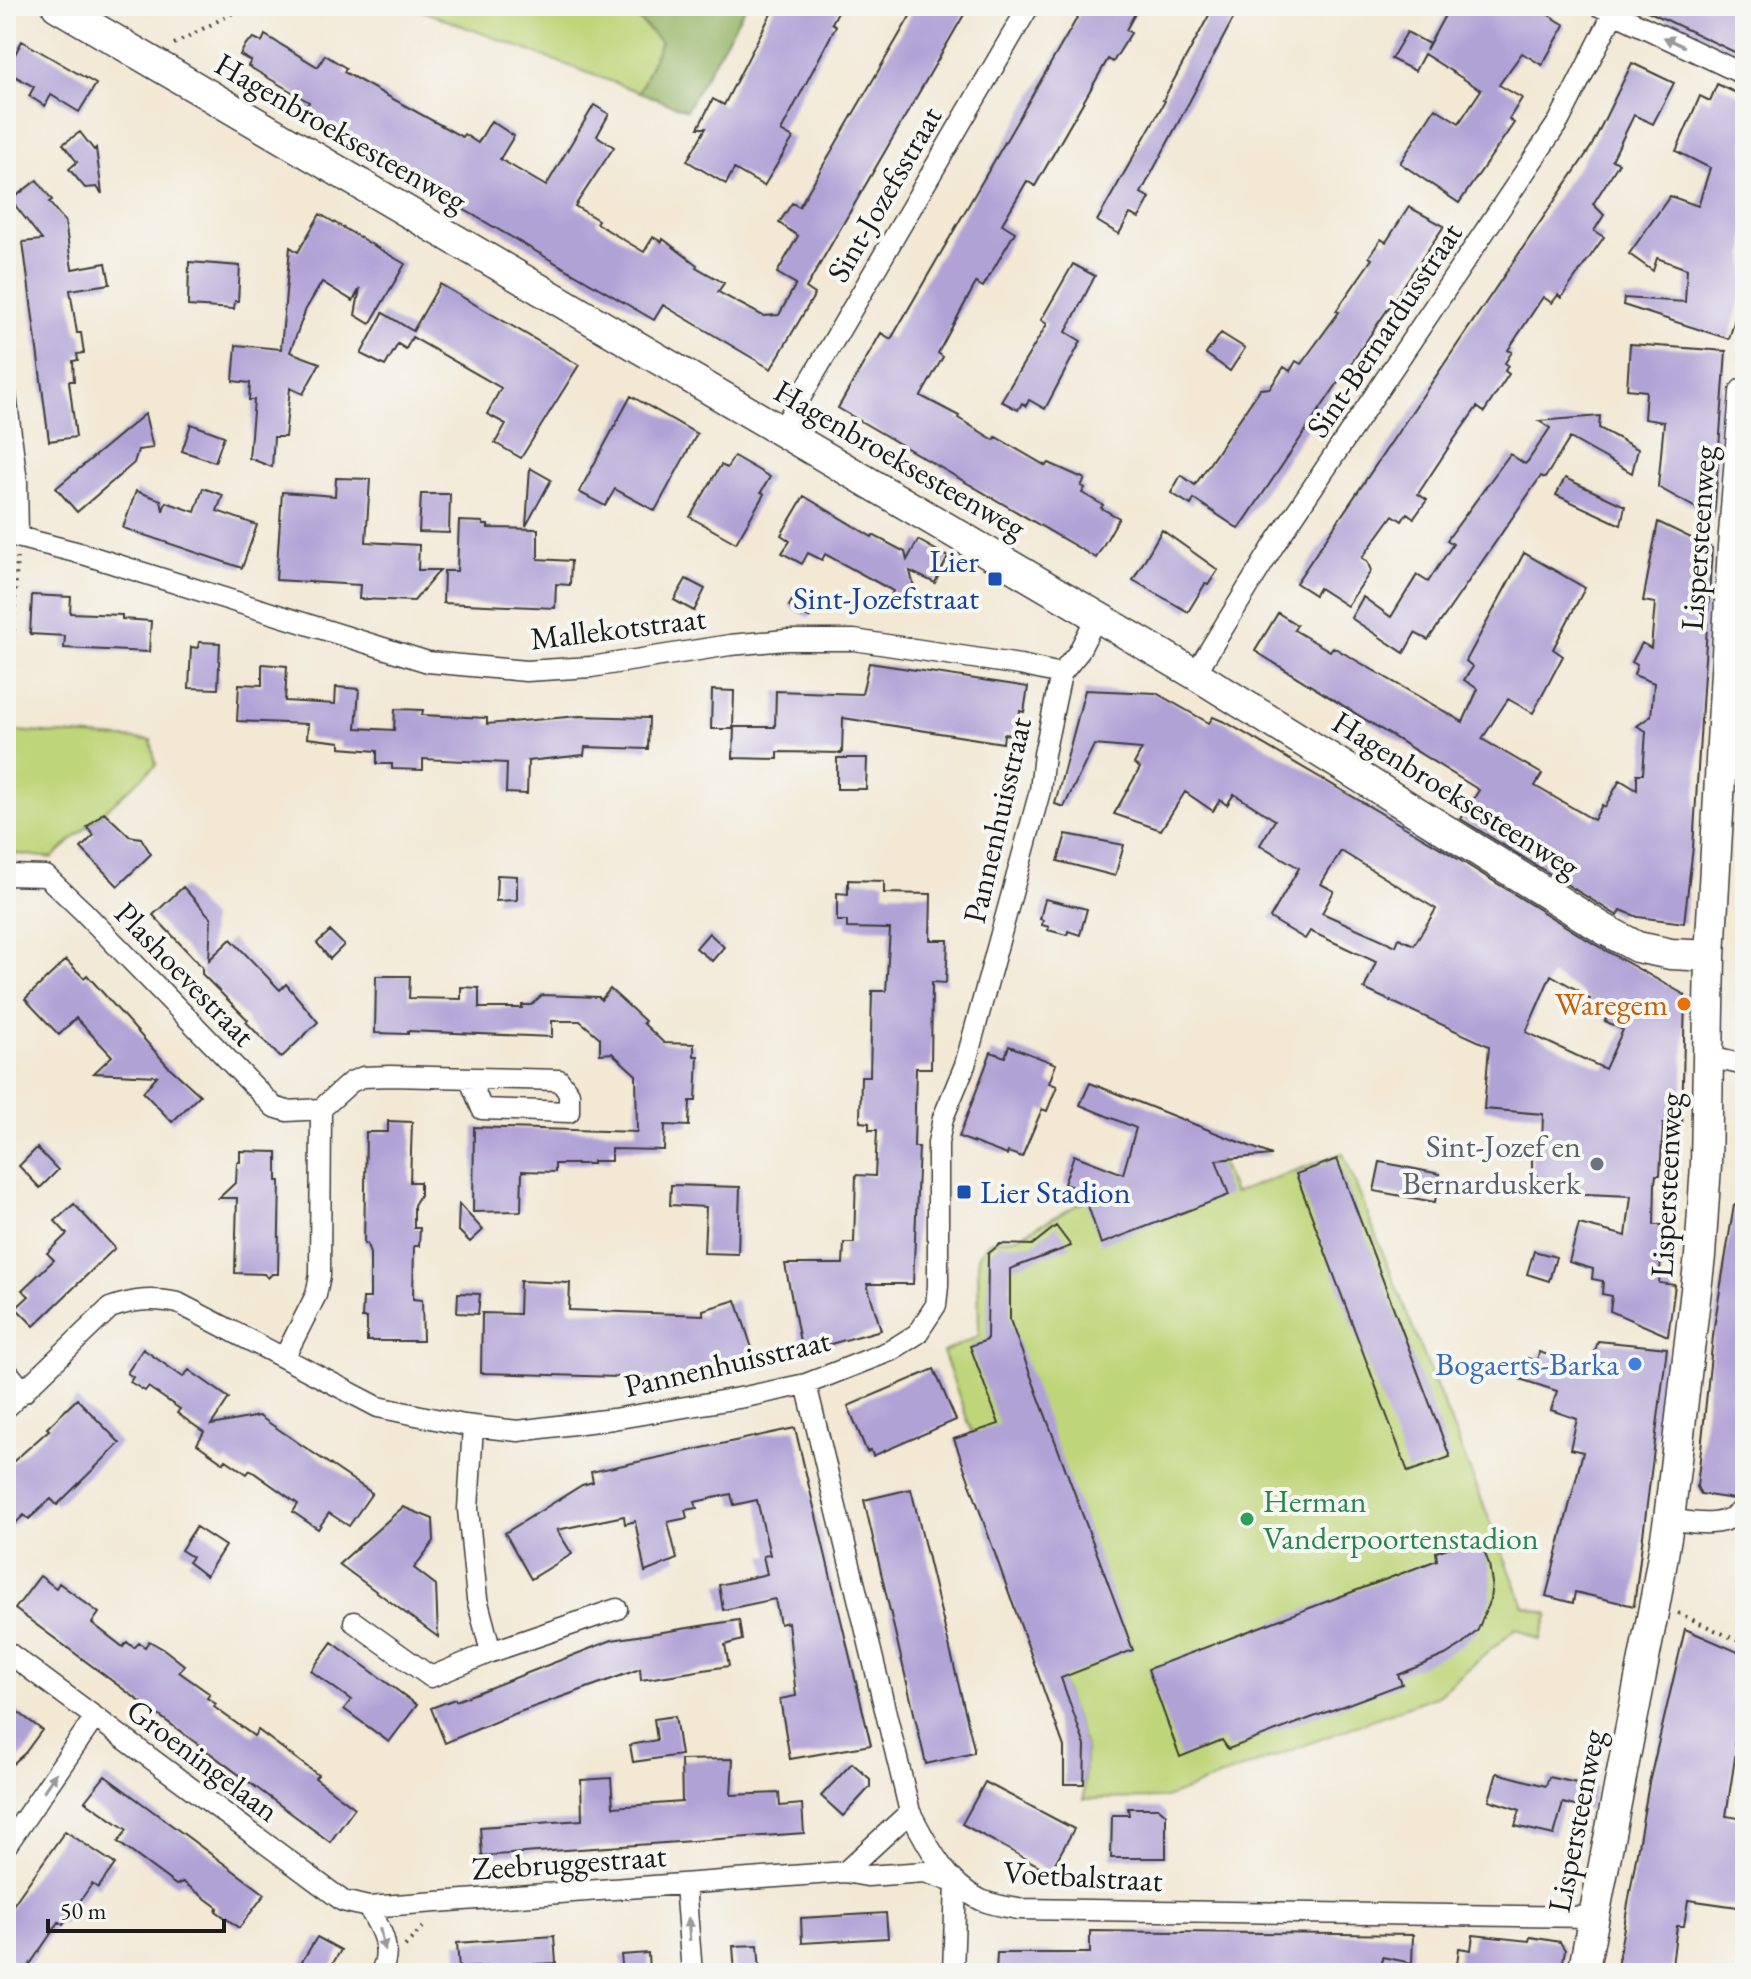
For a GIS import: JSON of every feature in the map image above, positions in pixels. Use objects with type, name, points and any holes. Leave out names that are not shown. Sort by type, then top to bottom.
[{"type":"street","name":"Hagenbroeksesteenweg","points":[[57,6],[787,421],[1604,929],[1637,947],[1671,954],[1710,956]]},
{"type":"street","name":"Sint-Jozefsstraat","points":[[787,421],[1029,6]]},
{"type":"street","points":[[1606,10],[1745,75]]},
{"type":"street","name":"Sint-Bernardusstraat","points":[[1195,674],[1274,545],[1559,121],[1606,10]]},
{"type":"street","name":"Lispersteenweg","points":[[1583,1973],[1669,1519],[1700,1256],[1710,956],[1745,393]]},
{"type":"street","points":[[6,395],[17,482],[12,534]]},
{"type":"street","name":"Mallekotstraat","points":[[12,534],[428,662],[539,670],[591,667],[730,645],[786,640],[854,640],[1061,674]]},
{"type":"street","name":"Pannenhuisstraat","points":[[6,1408],[110,1308],[153,1298],[178,1303],[378,1407],[473,1426],[518,1431],[745,1397],[806,1384],[890,1351],[917,1334],[936,1305],[939,1271],[938,1143],[943,1118],[965,1065],[988,988],[1040,791],[1044,754],[1061,674],[1078,653],[1097,616]]},
{"type":"street","name":"Plashoevestraat","points":[[6,875],[46,876],[274,1107],[287,1111],[321,1109]]},
{"type":"street","points":[[1709,1057],[1745,1065]]},
{"type":"street","points":[[284,1358],[316,1295],[320,1275],[321,1109],[351,1082],[363,1077],[469,1078]]},
{"type":"street","points":[[6,1370],[24,1392]]},
{"type":"street","name":"Voetbalstraat","points":[[806,1384],[910,1812],[931,1850],[956,1883],[979,1899],[1018,1909],[1594,1917]]},
{"type":"street","points":[[473,1426],[468,1509],[477,1599],[491,1652]]},
{"type":"street","points":[[1669,1519],[1719,1524],[1736,1517],[1745,1507]]},
{"type":"street","points":[[354,1622],[431,1677],[491,1652],[617,1609]]},
{"type":"street","name":"Groeningelaan","points":[[6,1651],[343,1901],[368,1907]]},
{"type":"street","points":[[6,1846],[95,1717]]},
{"type":"street","points":[[845,1872],[910,1812]]},
{"type":"street","name":"Zeebruggestraat","points":[[368,1907],[845,1872],[867,1876],[925,1872],[956,1883]]},
{"type":"street","points":[[953,1973],[956,1883]]},
{"type":"street","points":[[685,1885],[692,1973]]},
{"type":"street","points":[[368,1907],[382,1931],[386,1948],[382,1970]]},
{"type":"path","points":[[147,59],[246,6]]},
{"type":"path","points":[[6,791],[12,534]]},
{"type":"path","points":[[1668,1609],[1745,1644]]},
{"type":"path","points":[[382,1970],[430,1921]]},
{"type":"green space","points":[[409,6],[625,6],[661,42],[639,92]]},
{"type":"green space","points":[[625,6],[746,6],[686,110],[639,92],[661,42]]},
{"type":"green space","points":[[14,731],[151,740],[156,765],[52,858],[11,853]]},
{"type":"green space","name":"Herman Vanderpoortenstadion","points":[[1343,1153],[1524,1606],[1549,1614],[1540,1640],[1516,1628],[1438,1695],[1165,1798],[1084,1799],[1085,1746],[943,1352],[979,1336],[978,1256],[989,1242],[1018,1237],[1123,1180],[1220,1161],[1234,1193]]},
{"type":"building","points":[[775,6],[841,6],[832,23],[836,26],[781,131],[793,138],[764,186],[734,169],[726,184],[687,161],[706,128],[698,128],[713,99],[724,105]]},
{"type":"building","points":[[916,6],[969,6],[806,288],[815,294],[771,369],[663,305],[654,320],[413,180],[302,114],[309,102],[248,66],[251,61],[240,55],[246,44],[254,38],[262,42],[265,35],[318,67],[325,55],[346,68],[344,72],[462,137],[464,134],[478,143],[491,121],[514,136],[500,159],[546,186],[594,105],[609,114],[597,136],[614,147],[575,206],[598,220],[596,223],[644,252],[653,237],[662,242],[663,239],[696,267],[724,283],[718,292],[763,316],[779,315],[796,284],[777,273],[798,236],[779,223],[792,203],[799,207]]},
{"type":"building","points":[[1084,6],[1139,6],[1126,30],[1131,33],[1113,62],[1108,59],[1035,186],[1027,181],[1002,224],[1015,232],[983,287],[976,283],[938,353],[943,357],[921,396],[959,416],[994,440],[996,437],[1046,466],[1049,463],[1085,479],[1081,486],[1085,488],[1082,493],[1119,518],[1096,558],[838,408],[881,333],[891,339]]},
{"type":"building","points":[[1214,6],[1240,6],[1141,193],[1150,198],[1139,218],[1130,214],[1119,234],[1097,221]]},
{"type":"building","points":[[1450,6],[1475,6],[1490,15],[1495,6],[1534,6],[1565,25],[1542,65],[1522,53],[1499,85],[1522,98],[1509,119],[1514,123],[1459,203],[1400,163],[1435,108],[1459,123],[1481,90],[1424,54],[1415,71],[1391,59],[1407,32],[1429,44],[1426,50]]},
{"type":"building","points":[[1637,6],[1743,6],[1739,16],[1745,18],[1745,57]]},
{"type":"building","points":[[22,41],[96,84],[79,112],[51,95],[45,106],[29,96],[34,87],[6,71]]},
{"type":"building","points":[[1632,63],[1674,83],[1653,124],[1634,115],[1612,160],[1619,163],[1593,204],[1604,215],[1594,231],[1604,237],[1561,298],[1558,295],[1552,303],[1543,297],[1508,350],[1512,352],[1505,363],[1508,365],[1505,371],[1509,374],[1484,412],[1477,407],[1418,494],[1427,500],[1414,518],[1407,513],[1402,521],[1393,515],[1362,558],[1367,561],[1371,571],[1347,606],[1319,588],[1315,595],[1296,583],[1591,147]]},
{"type":"building","points":[[1717,84],[1745,97],[1745,285],[1729,339],[1623,305],[1624,298],[1685,302],[1687,269],[1657,258],[1653,271],[1629,254],[1670,196],[1698,206],[1710,168],[1676,151],[1700,96],[1710,101]]},
{"type":"building","points":[[80,132],[94,150],[96,148],[102,194],[97,187],[85,188],[69,169],[77,162],[63,144]]},
{"type":"building","points":[[37,180],[65,222],[72,269],[106,263],[110,284],[70,290],[77,333],[81,333],[84,353],[77,354],[78,360],[73,361],[74,381],[69,381],[76,437],[49,441],[23,242],[42,240],[11,200]]},
{"type":"building","points":[[1409,207],[1444,226],[1239,529],[1194,499],[1191,505],[1171,493],[1181,475],[1195,485],[1260,389],[1270,388],[1284,367],[1290,371],[1296,361],[1301,364],[1339,312],[1336,311],[1372,259],[1369,257],[1381,239],[1386,242]]},
{"type":"building","points":[[320,214],[405,264],[370,324],[355,315],[360,288],[353,301],[322,282],[306,309],[290,352],[320,363],[303,394],[290,388],[285,437],[274,437],[272,467],[249,458],[254,400],[249,400],[250,383],[233,381],[236,345],[281,349],[290,247],[298,252]]},
{"type":"building","points":[[189,262],[240,266],[238,301],[235,301],[234,309],[188,306]]},
{"type":"building","points":[[1073,264],[1095,276],[1066,332],[1081,341],[1045,409],[1029,400],[1026,406],[1022,403],[1018,410],[1001,401],[1047,324],[1041,320]]},
{"type":"building","points":[[440,284],[579,365],[521,458],[495,443],[506,424],[487,414],[501,388],[412,337],[406,349],[398,344],[385,366],[361,354],[383,313],[413,331]]},
{"type":"building","points":[[1221,333],[1245,348],[1230,371],[1206,354]]},
{"type":"building","points":[[1630,344],[1726,351],[1714,518],[1658,487],[1664,422],[1644,419],[1646,391],[1627,389]]},
{"type":"building","points":[[631,396],[697,434],[655,511],[615,489],[605,506],[579,492]]},
{"type":"building","points":[[145,414],[153,448],[138,450],[134,463],[77,512],[56,488]]},
{"type":"building","points":[[1600,416],[1599,428],[1638,449],[1632,473],[1570,438],[1545,478],[1541,476],[1428,640],[1415,633],[1404,653],[1351,618],[1363,597],[1391,617],[1417,575],[1428,582],[1453,544],[1447,540],[1510,454],[1525,464],[1528,461],[1550,428],[1539,421]]},
{"type":"building","points":[[191,424],[224,436],[215,462],[182,451]]},
{"type":"building","points":[[734,456],[770,477],[761,492],[764,494],[736,543],[690,517],[721,465],[727,468]]},
{"type":"building","points":[[530,468],[551,480],[526,526]]},
{"type":"building","points":[[336,478],[370,479],[366,542],[419,545],[418,570],[440,570],[414,601],[359,599],[360,585],[276,580],[282,492],[335,496]]},
{"type":"building","points":[[1565,478],[1625,506],[1621,525],[1556,495]]},
{"type":"building","points":[[203,488],[223,495],[217,511],[257,525],[242,568],[123,528],[136,491],[161,500],[163,511],[166,502],[195,512]]},
{"type":"building","points":[[421,494],[450,494],[449,533],[419,532]]},
{"type":"building","points":[[804,496],[872,537],[905,552],[907,560],[918,540],[948,557],[935,583],[910,571],[916,595],[886,604],[893,591],[825,554],[822,560],[808,553],[802,564],[782,553],[790,541],[781,535]]},
{"type":"building","points":[[459,521],[483,522],[488,528],[538,529],[538,559],[571,561],[570,585],[556,584],[555,608],[443,603],[444,571],[457,571]]},
{"type":"building","points":[[1658,522],[1712,548],[1693,847],[1684,923],[1638,917],[1621,910],[1618,916],[1461,819],[1479,790],[1255,651],[1278,613],[1297,625],[1294,630],[1330,651],[1333,647],[1463,722],[1478,689],[1464,680],[1473,667],[1466,661],[1524,553],[1585,588],[1553,649],[1563,656],[1533,713],[1508,699],[1482,739],[1542,774],[1535,786],[1594,820],[1620,780],[1637,790],[1637,774],[1643,774],[1646,731],[1637,726],[1651,716],[1654,683],[1634,675],[1637,665],[1632,662],[1642,643],[1651,648],[1655,603],[1643,601]]},
{"type":"building","points":[[1162,530],[1218,570],[1208,585],[1205,584],[1188,612],[1133,580]]},
{"type":"building","points":[[686,579],[705,589],[694,611],[674,600]]},
{"type":"building","points":[[799,589],[819,601],[809,618],[789,606]]},
{"type":"building","points":[[32,595],[71,597],[70,613],[122,615],[122,619],[151,621],[149,652],[64,648],[65,636],[30,634]]},
{"type":"building","points":[[199,642],[220,643],[218,689],[189,688],[191,647],[198,648]]},
{"type":"building","points":[[869,663],[1028,687],[1016,735],[1004,734],[1003,743],[843,718],[842,753],[778,752],[778,759],[733,758],[734,727],[775,727],[776,691],[862,694]]},
{"type":"building","points":[[262,664],[287,666],[285,701],[335,704],[336,687],[359,689],[356,728],[394,730],[395,709],[423,710],[422,715],[487,718],[487,724],[579,716],[649,718],[648,749],[585,747],[584,755],[528,761],[527,794],[506,793],[507,763],[423,759],[423,770],[392,769],[392,764],[377,764],[377,751],[340,748],[340,742],[307,738],[308,724],[237,721],[239,684],[262,685]]},
{"type":"building","points":[[712,690],[734,691],[733,729],[711,729]]},
{"type":"building","points":[[1085,690],[1156,693],[1209,723],[1213,717],[1227,723],[1442,849],[1594,944],[1685,995],[1682,1126],[1663,1124],[1660,1175],[1656,1175],[1655,1183],[1654,1225],[1664,1225],[1659,1283],[1675,1285],[1668,1336],[1610,1311],[1612,1296],[1602,1294],[1603,1281],[1592,1279],[1593,1269],[1569,1262],[1579,1224],[1626,1236],[1631,1196],[1539,1192],[1540,1179],[1532,1169],[1532,1156],[1542,1146],[1543,1114],[1484,1109],[1489,1046],[1364,989],[1376,962],[1310,931],[1305,939],[1270,918],[1299,868],[1260,845],[1275,820],[1234,794],[1227,805],[1220,800],[1213,811],[1185,792],[1161,830],[1114,814],[1140,768],[1134,764],[1142,749],[1094,745],[1064,807],[1055,804]],"holes":[[[1341,851],[1436,909],[1414,945],[1399,938],[1396,946],[1322,913],[1334,891],[1321,884]],[[1551,975],[1584,994],[1590,999],[1588,1003],[1608,1014],[1605,1021],[1623,1030],[1605,1069],[1526,1032]]]},
{"type":"building","points":[[837,758],[867,758],[866,789],[837,789]]},
{"type":"building","points":[[104,812],[129,836],[141,838],[151,854],[118,886],[81,848],[94,835],[87,827]]},
{"type":"building","points":[[1066,834],[1124,845],[1115,876],[1058,861]]},
{"type":"building","points":[[497,875],[517,876],[517,900],[496,901]]},
{"type":"building","points":[[848,880],[884,881],[884,893],[931,894],[930,940],[948,940],[946,983],[932,982],[931,1068],[916,1068],[914,1147],[919,1147],[913,1284],[867,1284],[881,1330],[802,1352],[785,1264],[843,1264],[844,1243],[854,1243],[856,1175],[875,1176],[877,1130],[869,1130],[869,1123],[860,1122],[861,1076],[870,1076],[872,991],[886,991],[890,929],[847,928],[847,921],[837,921],[837,893],[848,894]]},
{"type":"building","points":[[183,887],[211,918],[209,960],[231,939],[280,990],[286,984],[318,1022],[281,1058],[202,974],[202,967],[153,915]]},
{"type":"building","points":[[1045,899],[1087,909],[1080,935],[1048,930],[1049,927],[1042,925],[1043,920],[1040,919]]},
{"type":"building","points":[[330,931],[344,945],[330,959],[317,943]]},
{"type":"building","points":[[709,933],[724,947],[712,961],[696,948]]},
{"type":"building","points":[[66,960],[84,978],[87,975],[168,1066],[200,1095],[172,1122],[143,1092],[157,1076],[94,1073],[112,1056],[76,1018],[59,1035],[25,999]]},
{"type":"building","points":[[376,976],[410,976],[409,998],[461,999],[461,987],[479,988],[479,1008],[522,1008],[522,1005],[531,1005],[542,995],[599,997],[601,1000],[610,989],[664,1043],[694,1044],[694,1056],[698,1056],[696,1101],[690,1101],[689,1126],[665,1125],[664,1150],[611,1149],[611,1161],[555,1164],[555,1172],[522,1171],[521,1211],[473,1212],[474,1127],[637,1132],[636,1075],[612,1053],[600,1054],[600,1038],[580,1021],[552,1021],[552,1037],[408,1031],[408,1034],[375,1033]]},
{"type":"building","points":[[1009,1046],[1056,1064],[1049,1083],[1057,1086],[1047,1111],[1042,1109],[1022,1157],[1008,1152],[1007,1155],[959,1137],[991,1052],[1005,1057]]},
{"type":"building","points":[[1090,1083],[1272,1155],[1216,1160],[1229,1195],[1101,1244],[1083,1191],[1064,1184],[1074,1155],[1123,1174],[1136,1128],[1080,1105]]},
{"type":"building","points":[[388,1121],[412,1122],[410,1182],[420,1182],[420,1195],[414,1205],[414,1228],[420,1228],[419,1246],[414,1246],[413,1299],[422,1300],[423,1341],[367,1341],[367,1318],[362,1318],[363,1298],[370,1298],[370,1254],[367,1244],[364,1244],[366,1132],[388,1132]]},
{"type":"building","points":[[37,1148],[58,1170],[40,1188],[19,1166]]},
{"type":"building","points":[[240,1151],[277,1152],[277,1181],[280,1181],[278,1274],[268,1278],[264,1274],[235,1273],[237,1198],[219,1198],[236,1182]]},
{"type":"building","points":[[1337,1159],[1450,1457],[1408,1472],[1296,1174]]},
{"type":"building","points":[[1380,1162],[1440,1174],[1435,1202],[1374,1191]]},
{"type":"building","points":[[671,1185],[740,1187],[738,1254],[704,1253],[706,1207],[670,1205]]},
{"type":"building","points":[[74,1204],[115,1248],[34,1326],[16,1308],[29,1296],[22,1290],[54,1260],[47,1253],[67,1234],[55,1221]]},
{"type":"building","points":[[459,1204],[483,1230],[470,1242],[458,1230]]},
{"type":"building","points":[[1734,1205],[1745,1206],[1745,1492],[1734,1499],[1701,1494],[1697,1487],[1714,1327]]},
{"type":"building","points":[[1056,1226],[1071,1246],[1010,1269],[1010,1320],[1133,1650],[1061,1678],[1085,1746],[1084,1784],[1064,1784],[1064,1747],[954,1439],[999,1424],[970,1346],[987,1340],[988,1254],[1000,1244],[1032,1245]]},
{"type":"building","points":[[1534,1251],[1556,1257],[1549,1281],[1527,1274]]},
{"type":"building","points":[[520,1281],[570,1283],[569,1310],[703,1315],[703,1310],[736,1300],[755,1357],[687,1379],[481,1373],[482,1313],[519,1314]]},
{"type":"building","points":[[458,1293],[480,1294],[478,1314],[457,1313]]},
{"type":"building","points":[[1598,1341],[1667,1348],[1634,1606],[1575,1592],[1573,1603],[1546,1596],[1583,1452],[1570,1449],[1577,1419],[1551,1410],[1557,1391],[1520,1379],[1527,1358],[1537,1361],[1539,1352],[1590,1368]]},
{"type":"building","points":[[143,1349],[183,1377],[189,1370],[229,1398],[211,1425],[259,1416],[372,1493],[349,1526],[329,1513],[318,1529],[293,1512],[298,1504],[250,1470],[247,1474],[226,1460],[224,1463],[197,1444],[204,1432],[177,1413],[180,1409],[148,1387],[145,1391],[130,1382],[133,1377],[127,1373]]},
{"type":"building","points":[[934,1369],[956,1420],[873,1456],[871,1450],[867,1452],[848,1406]]},
{"type":"building","points":[[77,1399],[120,1443],[57,1505],[51,1499],[29,1519],[24,1515],[6,1532],[6,1468],[49,1430],[47,1428]]},
{"type":"building","points":[[795,1428],[871,1745],[790,1759],[780,1699],[796,1696],[788,1622],[780,1624],[775,1599],[723,1610],[719,1585],[767,1574],[763,1556],[770,1555],[757,1500],[734,1505],[731,1494],[695,1502],[697,1508],[685,1510],[687,1518],[668,1522],[677,1559],[645,1572],[635,1521],[625,1524],[624,1516],[557,1530],[572,1554],[531,1579],[505,1533],[582,1485],[593,1482],[591,1472]]},
{"type":"building","points":[[911,1489],[974,1748],[974,1753],[926,1764],[864,1500]]},
{"type":"building","points":[[403,1507],[433,1519],[434,1541],[414,1568],[436,1585],[438,1637],[339,1564]]},
{"type":"building","points":[[196,1527],[225,1546],[206,1576],[188,1562],[192,1557],[181,1550]]},
{"type":"building","points":[[1479,1537],[1489,1564],[1492,1583],[1490,1599],[1478,1630],[1463,1644],[1398,1675],[1402,1684],[1228,1749],[1222,1740],[1180,1757],[1148,1669],[1437,1560],[1436,1552]]},
{"type":"building","points":[[40,1576],[56,1588],[59,1583],[99,1613],[92,1623],[123,1647],[127,1642],[134,1648],[139,1643],[145,1647],[149,1641],[165,1650],[184,1665],[179,1672],[210,1694],[207,1698],[216,1704],[214,1707],[254,1736],[258,1730],[318,1775],[315,1778],[355,1808],[330,1842],[15,1609]]},
{"type":"building","points":[[739,1620],[742,1640],[725,1645],[729,1666],[641,1680],[640,1669],[511,1715],[445,1743],[431,1708],[612,1640]]},
{"type":"building","points":[[1685,1629],[1745,1655],[1739,1690],[1742,1692],[1741,1700],[1745,1701],[1734,1744],[1737,1745],[1726,1816],[1745,1819],[1745,1908],[1688,1900],[1684,1926],[1677,1926],[1671,1973],[1616,1973],[1649,1783]]},
{"type":"building","points":[[332,1642],[417,1705],[389,1742],[344,1709],[351,1700],[311,1671]]},
{"type":"building","points":[[6,1703],[42,1730],[25,1753],[6,1770]]},
{"type":"building","points":[[675,1716],[681,1755],[633,1762],[630,1745],[657,1740],[654,1719]]},
{"type":"building","points":[[733,1759],[731,1795],[779,1793],[780,1806],[802,1804],[804,1833],[482,1856],[480,1827],[582,1820],[581,1780],[611,1778],[613,1807],[682,1802],[681,1760]]},
{"type":"building","points":[[852,1763],[870,1779],[870,1787],[843,1816],[821,1796]]},
{"type":"building","points":[[1497,1773],[1546,1786],[1549,1777],[1595,1787],[1590,1810],[1563,1803],[1554,1835],[1515,1826],[1520,1810],[1489,1800]]},
{"type":"building","points":[[105,1776],[265,1894],[239,1928],[183,1882],[176,1885],[118,1842],[127,1830],[85,1801]]},
{"type":"building","points":[[985,1782],[1074,1829],[1050,1872],[962,1824]]},
{"type":"building","points":[[1128,1808],[1159,1808],[1166,1814],[1166,1858],[1111,1858],[1112,1815],[1129,1815]]},
{"type":"building","points":[[65,1831],[115,1864],[98,1888],[92,1884],[63,1925],[59,1922],[24,1973],[21,1973],[6,1952],[6,1915]]},
{"type":"building","points":[[886,1913],[888,1938],[802,1943],[801,1918]]},
{"type":"building","points":[[1090,1931],[1413,1935],[1412,1963],[1382,1957],[1382,1973],[996,1973],[997,1953],[1090,1953]]},
{"type":"building","points":[[1473,1935],[1529,1941],[1530,1937],[1560,1942],[1565,1950],[1561,1973],[1456,1973],[1459,1948],[1471,1950]]},
{"type":"building","points":[[554,1936],[556,1963],[459,1968],[457,1943]]},
{"type":"building","points":[[317,1937],[341,1950],[327,1973],[295,1973]]},
{"type":"building","points":[[758,1945],[760,1973],[735,1973],[733,1946]]},
{"type":"building","points":[[648,1953],[649,1973],[623,1973],[621,1955]]},
{"type":"place","name":"Lier Sint-Jozefstraat","points":[[995,579]]},
{"type":"place","name":"Waregem","points":[[1684,1004]]},
{"type":"place","name":"Sint-Jozef en Bernarduskerk","points":[[1597,1164]]},
{"type":"place","name":"Lier Stadion","points":[[964,1192]]},
{"type":"place","name":"Bogaerts-Barka","points":[[1635,1364]]},
{"type":"place","name":"Herman Vanderpoortenstadion","points":[[1247,1519]]}]
